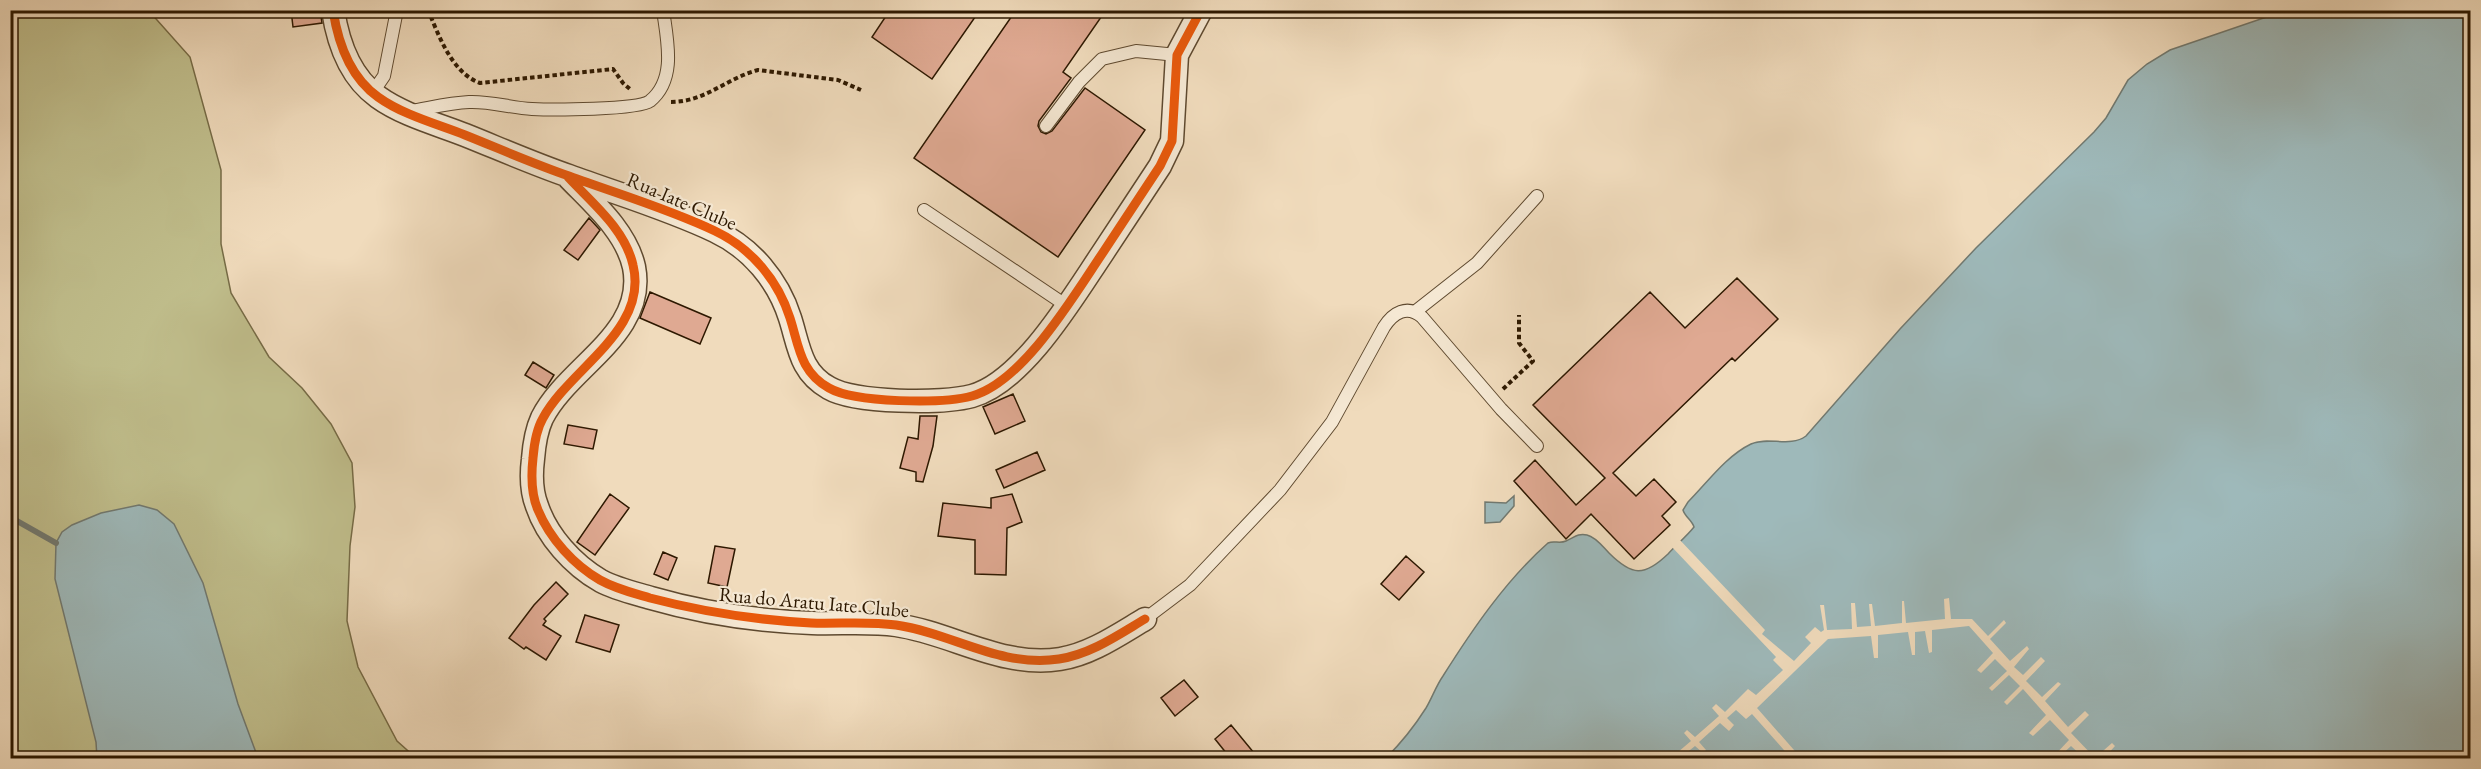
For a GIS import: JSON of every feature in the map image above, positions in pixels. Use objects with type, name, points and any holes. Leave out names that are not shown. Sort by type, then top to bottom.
[{"type":"street","name":"Rua Iate Clube","points":[[333,10],[344,54],[354,72],[373,92],[406,111],[566,175],[693,222],[735,241],[767,273],[779,293],[790,317],[798,352],[815,379],[831,390],[850,395],[893,400],[950,400],[973,395],[990,389],[1029,355],[1067,306],[1160,166],[1172,141],[1177,55],[1200,10]]},
{"type":"street","name":"Rua do Aratu Iate Clube","points":[[566,175],[618,233],[633,265],[635,281],[630,312],[619,329],[542,418],[536,435],[532,470],[533,493],[537,508],[554,538],[583,569],[617,588],[696,609],[769,620],[892,624],[923,629],[997,656],[1030,660],[1058,659],[1085,653],[1145,619]]},
{"type":"lane","points":[[373,92],[384,76],[397,10]]},
{"type":"lane","points":[[406,111],[470,102],[559,110],[635,106],[649,102],[660,89],[668,70],[669,57],[663,10]]},
{"type":"lane","points":[[1046,126],[1079,82],[1102,59],[1136,51],[1177,55]]},
{"type":"lane","points":[[1145,619],[1190,585],[1280,490],[1332,422],[1390,316],[1402,310],[1416,311],[1477,263],[1536,196]]},
{"type":"lane","points":[[924,210],[1067,306]]},
{"type":"lane","points":[[1416,311],[1537,446]]},
{"type":"path","points":[[428,10],[457,67],[468,78],[480,83],[613,69],[623,83],[649,102],[680,102],[718,90],[746,73],[758,70],[838,80],[861,90]]},
{"type":"path","points":[[1492,398],[1533,361],[1519,343],[1519,315]]},
{"type":"shaded area","points":[[10,11],[149,11],[190,57],[221,170],[221,244],[231,293],[269,357],[302,388],[331,424],[352,463],[355,507],[350,546],[347,621],[358,667],[397,741],[416,758],[11,758]]},
{"type":"water","points":[[2284,11],[2470,11],[2470,758],[1386,758],[1421,715],[1466,641],[1491,606],[1518,573],[1548,543],[1563,542],[1578,535],[1587,535],[1596,540],[1617,561],[1631,569],[1645,570],[1660,562],[1694,527],[1683,510],[1717,470],[1733,455],[1751,444],[1765,441],[1793,441],[1806,436],[1900,329],[1976,248],[2094,132],[2106,118],[2128,80],[2147,64],[2170,50]]},
{"type":"water","points":[[1514,496],[1514,506],[1500,522],[1485,523],[1485,502],[1506,503]]},
{"type":"water","points":[[139,505],[157,510],[174,524],[203,583],[238,704],[258,758],[97,758],[96,742],[55,579],[56,543],[62,532],[72,525],[101,513]]},
{"type":"pier","points":[[1679,539],[1765,630],[1762,634],[1794,661],[1811,643],[1805,637],[1815,627],[1821,632],[1824,630],[1820,605],[1824,605],[1827,630],[1852,629],[1851,603],[1855,603],[1857,627],[1871,626],[1869,604],[1872,604],[1875,626],[1902,623],[1902,601],[1904,601],[1906,623],[1945,619],[1944,599],[1949,598],[1951,619],[1972,619],[1988,636],[2004,620],[2006,623],[1990,639],[2010,661],[2027,646],[2029,649],[2014,667],[2023,675],[2041,657],[2045,661],[2026,681],[2042,697],[2058,682],[2061,684],[2045,701],[2068,727],[2085,711],[2089,715],[2071,733],[2095,758],[2084,758],[2071,746],[2058,758],[2053,757],[2069,740],[2050,720],[2033,736],[2029,733],[2046,715],[2023,689],[2007,705],[2004,702],[2020,686],[2009,675],[1992,691],[1989,688],[2007,671],[1995,659],[1981,673],[1977,670],[1993,653],[1969,626],[1932,630],[1932,652],[1929,653],[1925,631],[1915,632],[1915,655],[1912,655],[1908,632],[1878,635],[1878,658],[1874,658],[1871,636],[1828,639],[1757,708],[1801,758],[1791,758],[1752,714],[1746,719],[1736,710],[1727,718],[1734,725],[1729,731],[1720,723],[1699,742],[1706,750],[1703,753],[1695,746],[1680,758],[1671,758],[1691,741],[1684,733],[1687,730],[1695,737],[1719,716],[1712,708],[1716,704],[1725,712],[1748,689],[1756,695],[1783,670],[1773,660],[1776,657],[1671,546]]},
{"type":"pier","points":[[2112,743],[2115,746],[2104,758],[2095,758]]},
{"type":"building","points":[[291,10],[320,10],[322,23],[293,27]]},
{"type":"building","points":[[890,10],[980,10],[932,79],[872,37]]},
{"type":"building","points":[[1016,10],[1106,10],[1063,72],[1071,78],[1039,121],[1038,126],[1041,132],[1046,134],[1052,131],[1085,88],[1145,130],[1058,257],[914,158]]},
{"type":"building","points":[[589,218],[600,230],[578,260],[564,250]]},
{"type":"building","points":[[1737,278],[1778,319],[1735,361],[1732,358],[1613,473],[1636,496],[1654,479],[1676,502],[1662,516],[1670,525],[1634,559],[1591,514],[1566,539],[1514,481],[1535,460],[1576,505],[1605,478],[1533,405],[1650,292],[1685,328]]},
{"type":"building","points":[[650,292],[711,318],[700,344],[640,318]]},
{"type":"building","points":[[533,362],[554,375],[546,388],[525,375]]},
{"type":"building","points":[[1013,394],[1025,421],[995,434],[983,407]]},
{"type":"building","points":[[920,416],[937,416],[933,446],[923,482],[916,481],[916,472],[900,468],[908,437],[918,439]]},
{"type":"building","points":[[568,425],[597,430],[593,449],[564,444]]},
{"type":"building","points":[[1037,452],[1045,470],[1004,488],[996,470]]},
{"type":"building","points":[[610,494],[629,508],[595,555],[577,542]]},
{"type":"building","points":[[1012,494],[1022,522],[1007,528],[1006,575],[975,574],[975,540],[938,536],[943,503],[991,508],[991,498]]},
{"type":"building","points":[[715,546],[735,549],[727,587],[708,583]]},
{"type":"building","points":[[663,552],[677,558],[668,580],[654,574]]},
{"type":"building","points":[[1406,556],[1424,572],[1399,600],[1381,584]]},
{"type":"building","points":[[556,582],[568,594],[544,619],[546,621],[543,625],[561,636],[546,660],[509,638],[534,605]]},
{"type":"building","points":[[585,615],[619,625],[610,652],[576,642]]},
{"type":"building","points":[[1184,680],[1198,697],[1175,716],[1161,698]]},
{"type":"building","points":[[1231,725],[1259,759],[1231,759],[1215,739]]},
{"type":"waterway","points":[[10,517],[56,543]]},
{"type":"cycle path","points":[[333,10],[338,35],[347,58],[360,80],[378,97],[420,119],[680,216],[728,238],[751,256],[770,278],[785,304],[802,358],[819,382],[841,393],[899,401],[958,399],[991,388],[1010,374],[1028,356],[1062,314],[1160,166],[1172,141],[1177,55],[1201,10]]},
{"type":"cycle path","points":[[568,177],[606,217],[623,240],[633,265],[635,288],[629,309],[619,329],[555,400],[543,418],[533,453],[533,491],[543,521],[556,541],[590,574],[618,588],[650,598],[730,615],[790,622],[896,625],[917,629],[1017,659],[1071,657],[1104,643],[1145,619]]}]
